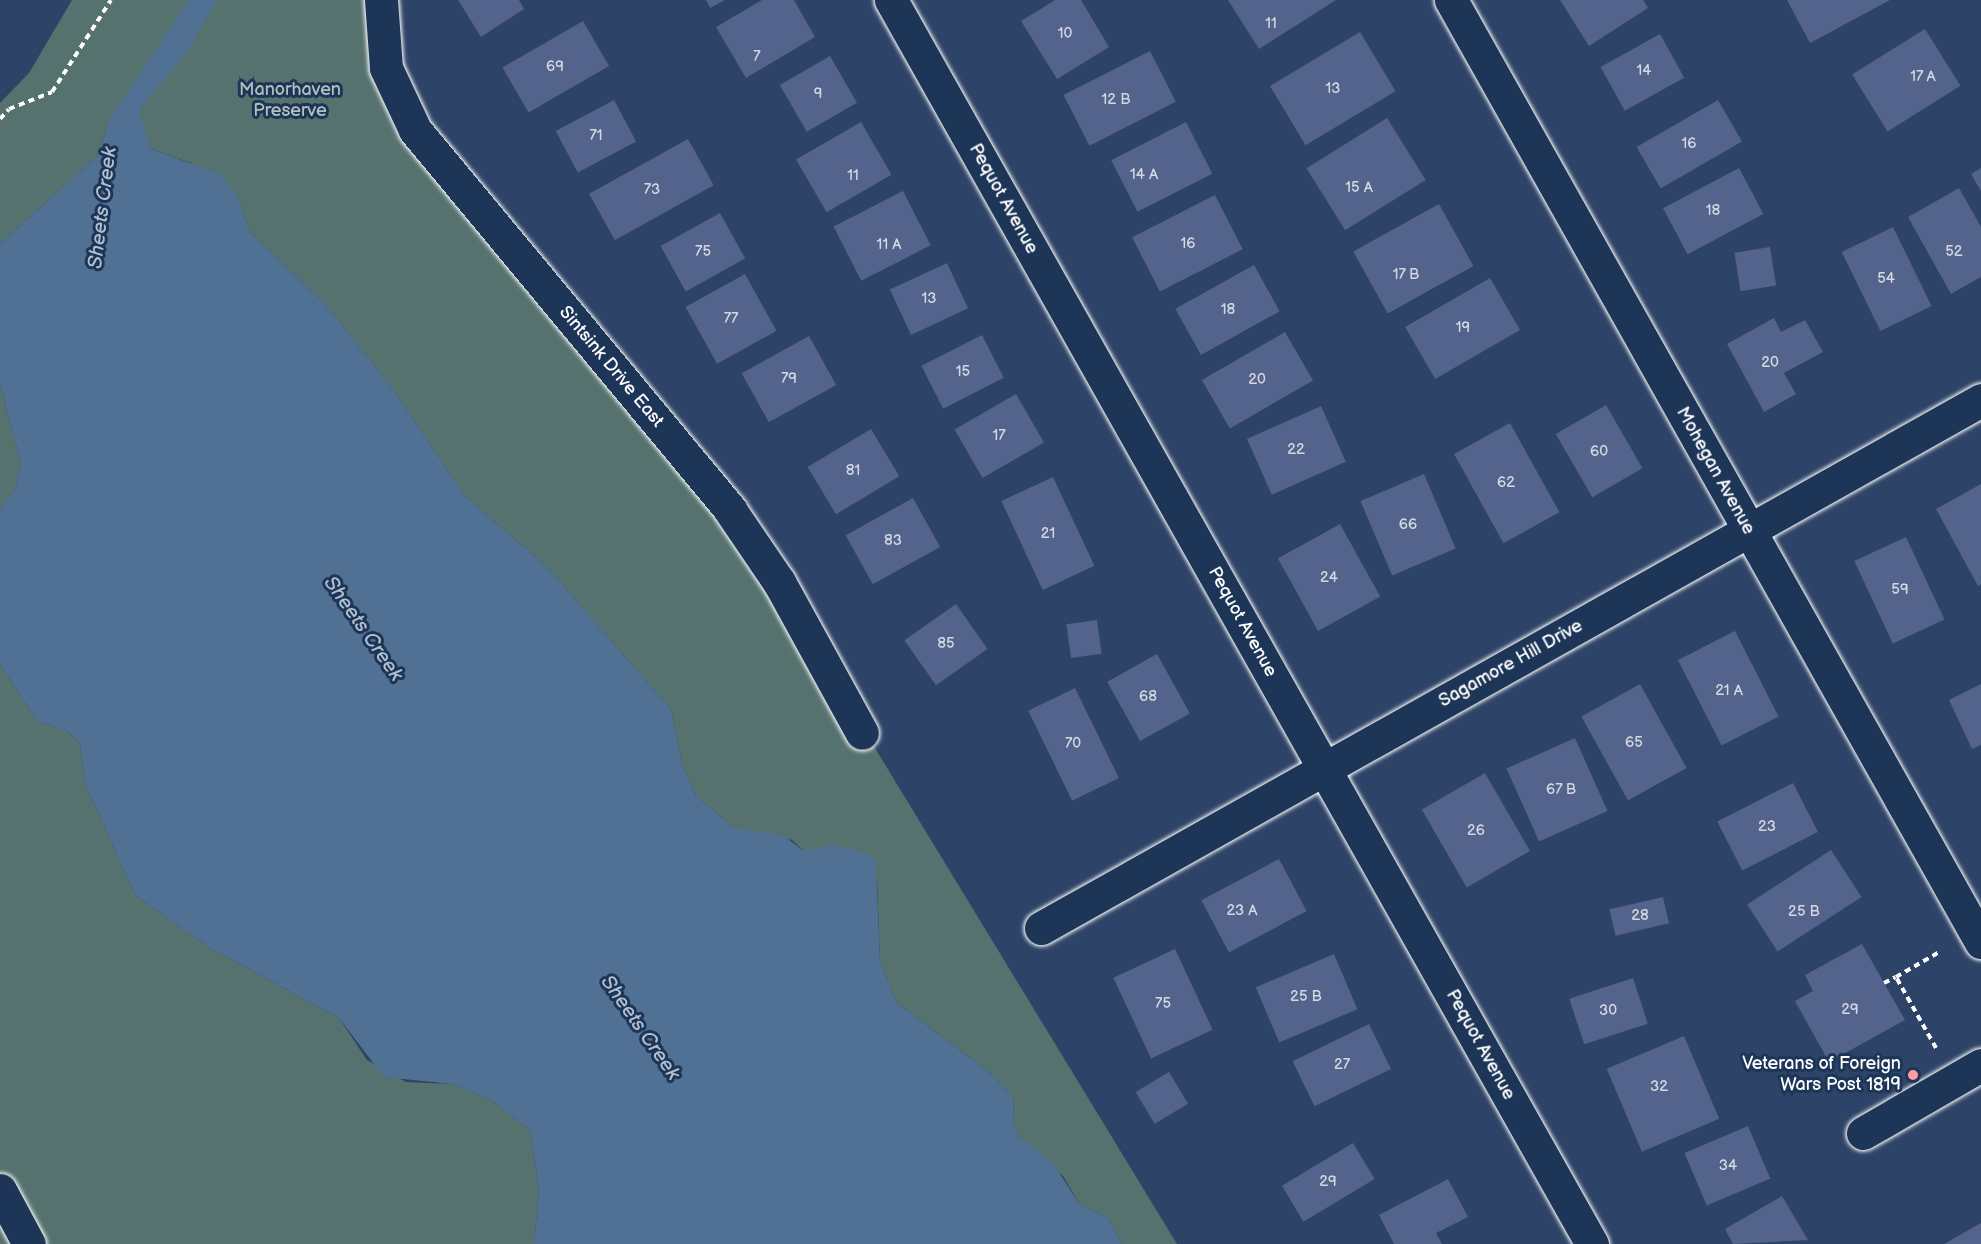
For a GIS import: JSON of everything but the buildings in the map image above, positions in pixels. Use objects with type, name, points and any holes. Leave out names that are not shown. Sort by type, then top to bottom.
[{"type":"street","name":"Sintsink Drive East","points":[[381,0],[386,68],[415,130],[730,510],[778,582],[862,733]]},
{"type":"street","name":"Pequot Avenue","points":[[891,0],[1592,1244]]},
{"type":"street","name":"Mohegan Avenue","points":[[1451,0],[1978,937]]},
{"type":"street","name":"Sagamore Hill Drive","points":[[1041,928],[1981,400]]},
{"type":"street","points":[[1863,1133],[1967,1072]]},
{"type":"street","points":[[0,1190],[30,1244]]},
{"type":"path","points":[[0,119],[9,109],[52,92],[111,0]]},
{"type":"path","points":[[1884,983],[1978,937]]},
{"type":"path","points":[[1896,977],[1967,1072]]},
{"type":"green space","name":"Manorhaven Preserve","points":[[72,0],[381,0],[386,68],[730,510],[1177,1244],[1122,1244],[1107,1217],[1080,1205],[1063,1176],[1020,1138],[1014,1127],[1013,1097],[989,1072],[897,1003],[880,961],[877,878],[804,851],[792,840],[733,827],[696,796],[682,764],[671,710],[548,568],[465,496],[392,388],[324,303],[249,231],[239,200],[191,163],[151,149],[137,115],[105,134],[98,155],[0,244],[0,103],[29,73]]},
{"type":"green space","points":[[0,383],[21,464],[16,488],[0,508]]},
{"type":"green space","points":[[0,664],[37,721],[66,730],[80,744],[85,783],[135,895],[207,946],[339,1018],[367,1060],[406,1082],[452,1084],[490,1099],[530,1130],[539,1189],[534,1244],[0,1244]]},
{"type":"water","name":"Sheets Creek","points":[[189,0],[217,0],[185,55],[139,110],[151,149],[220,174],[239,200],[249,231],[324,303],[392,388],[465,496],[548,568],[671,710],[682,764],[696,796],[733,827],[784,836],[804,851],[833,845],[870,855],[876,862],[880,961],[897,1003],[989,1072],[1013,1097],[1014,1127],[1020,1138],[1051,1160],[1080,1205],[1107,1217],[1122,1244],[534,1244],[539,1189],[530,1130],[490,1099],[452,1084],[384,1077],[339,1018],[207,946],[135,895],[85,783],[80,744],[66,730],[37,721],[0,664],[0,508],[16,488],[21,464],[0,383],[0,244],[98,155],[110,119]]},
{"type":"place","name":"Veterans of Foreign Wars Post 1819","points":[[1913,1075]]}]
